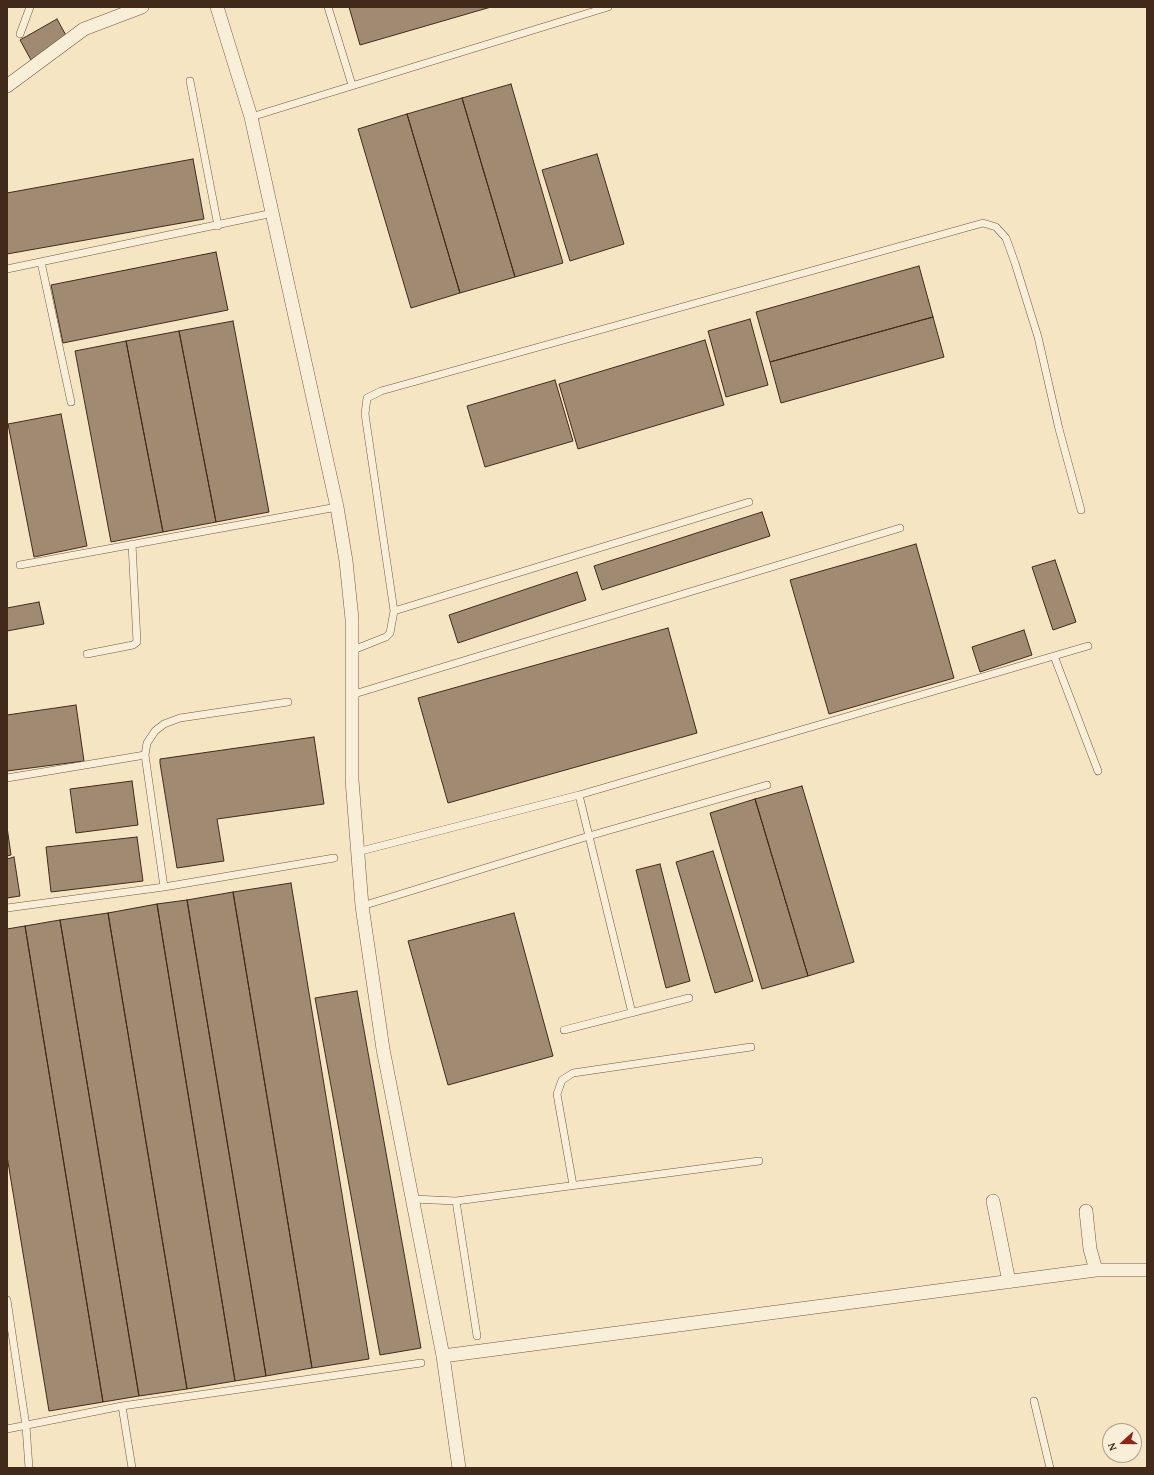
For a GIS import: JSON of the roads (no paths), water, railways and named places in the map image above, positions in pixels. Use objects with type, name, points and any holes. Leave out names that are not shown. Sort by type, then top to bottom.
[{"type":"street","points":[[7,86],[84,29],[142,7]]},
{"type":"street","points":[[217,7],[251,117],[337,507],[346,561],[352,619],[353,650],[351,695],[352,780],[362,906],[383,1049],[443,1356],[459,1468]]},
{"type":"street","points":[[993,1201],[1009,1282]]},
{"type":"street","points":[[1086,1211],[1090,1250],[1096,1270]]},
{"type":"street","points":[[443,1356],[804,1307],[1096,1270],[1147,1270]]},
{"type":"lane","points":[[20,34],[30,7]]},
{"type":"lane","points":[[328,7],[352,84]]},
{"type":"lane","points":[[251,117],[352,84],[608,7]]},
{"type":"lane","points":[[190,81],[218,226]]},
{"type":"lane","points":[[7,269],[218,226],[273,213]]},
{"type":"lane","points":[[353,650],[386,637],[390,633],[394,611],[364,414],[367,398],[381,391],[983,222],[996,227],[1006,238],[1015,264],[1038,337],[1059,429],[1081,510]]},
{"type":"lane","points":[[42,262],[70,402]]},
{"type":"lane","points":[[394,611],[749,502]]},
{"type":"lane","points":[[20,565],[337,507]]},
{"type":"lane","points":[[351,695],[900,528]]},
{"type":"lane","points":[[86,654],[133,645],[138,642],[132,544]]},
{"type":"lane","points":[[357,852],[579,795],[1088,646]]},
{"type":"lane","points":[[1054,656],[1098,771]]},
{"type":"lane","points":[[164,887],[145,755],[147,743],[155,730],[164,724],[180,718],[288,702]]},
{"type":"lane","points":[[7,778],[145,755]]},
{"type":"lane","points":[[362,906],[589,836],[767,785]]},
{"type":"lane","points":[[579,795],[632,1013]]},
{"type":"lane","points":[[7,908],[164,887],[334,858]]},
{"type":"lane","points":[[564,1030],[689,998]]},
{"type":"lane","points":[[573,1185],[557,1094],[562,1080],[573,1073],[751,1047]]},
{"type":"lane","points":[[413,1199],[456,1201],[759,1161]]},
{"type":"lane","points":[[456,1201],[476,1336]]},
{"type":"lane","points":[[7,1300],[26,1426],[29,1468]]},
{"type":"lane","points":[[7,1429],[122,1406],[421,1363]]},
{"type":"lane","points":[[1034,1401],[1050,1468]]},
{"type":"lane","points":[[122,1406],[132,1468]]}]
